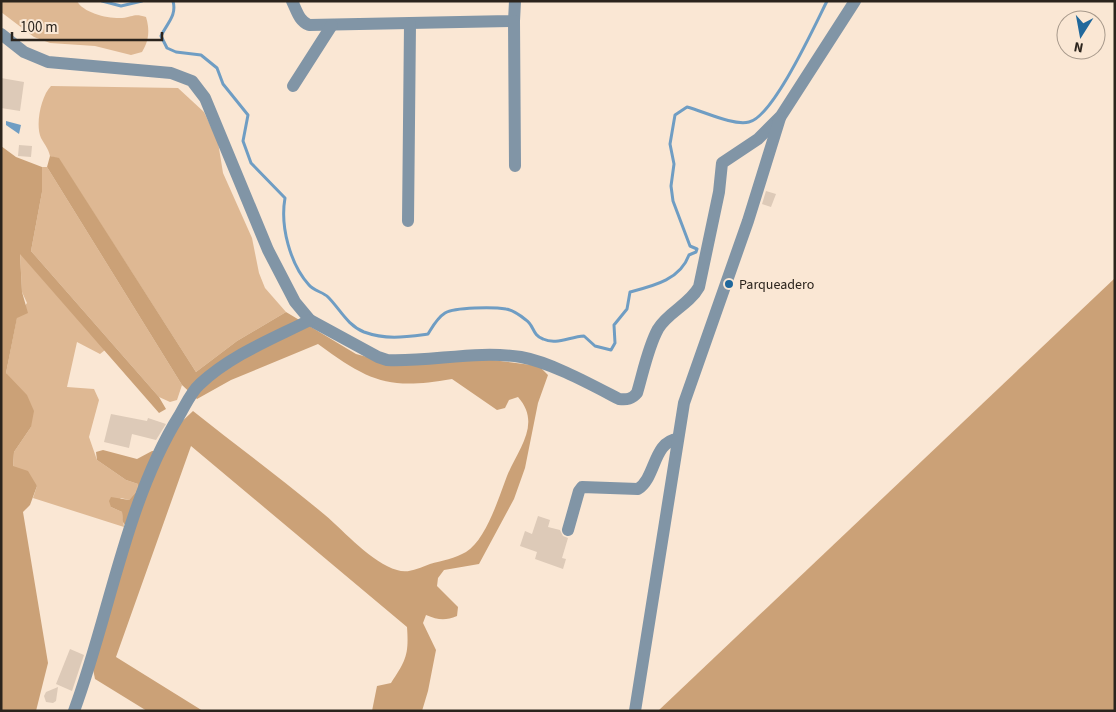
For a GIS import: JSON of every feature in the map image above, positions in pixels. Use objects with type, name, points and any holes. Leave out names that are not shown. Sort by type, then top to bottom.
[{"type":"street","points":[[292,1],[303,23],[309,25],[514,21]]},
{"type":"street","points":[[515,1],[515,166]]},
{"type":"street","points":[[1,34],[24,52],[48,62],[172,73],[192,81],[205,98],[268,250],[295,302],[310,320],[378,358],[387,360],[462,355],[519,356],[569,374],[619,399],[634,397],[658,330],[665,321],[693,297],[699,287],[719,192],[722,163],[758,140],[781,116],[855,1]]},
{"type":"street","points":[[408,221],[410,24]]},
{"type":"street","points":[[293,86],[332,25]]},
{"type":"street","points":[[635,711],[684,403],[748,221],[781,116]]},
{"type":"street","points":[[74,711],[138,506],[156,457],[175,423],[198,386],[228,360],[310,320]]},
{"type":"street","points":[[568,530],[579,491],[582,487],[638,489],[645,482],[662,448],[672,440],[678,439]]},
{"type":"shaded area","points":[[1,1],[77,1],[90,12],[104,16],[122,18],[136,15],[146,17],[147,40],[142,52],[131,55],[95,46],[50,43],[34,37],[1,12]]},
{"type":"shaded area","points":[[51,86],[178,88],[204,112],[218,142],[223,173],[252,238],[259,273],[265,288],[286,312],[237,341],[196,372],[59,159],[50,156],[39,132],[39,118],[44,97]]},
{"type":"shaded area","points":[[1,146],[16,157],[42,167],[42,192],[31,251],[159,397],[166,409],[159,413],[20,254],[22,292],[28,313],[17,318],[6,373],[27,395],[34,411],[31,427],[14,452],[13,466],[28,471],[37,486],[30,505],[23,512],[48,663],[36,711],[1,711]]},
{"type":"shaded area","points":[[50,156],[59,158],[196,372],[237,341],[286,312],[356,354],[367,357],[461,356],[539,366],[548,375],[538,403],[525,468],[514,499],[479,564],[444,570],[438,578],[437,586],[458,607],[457,616],[442,619],[426,615],[423,623],[436,650],[422,711],[372,711],[377,686],[391,683],[403,663],[407,651],[407,627],[191,446],[116,657],[203,711],[147,711],[95,679],[93,669],[127,528],[123,522],[122,512],[111,507],[109,501],[111,497],[129,500],[137,491],[138,484],[126,480],[97,460],[96,452],[103,450],[137,459],[152,451],[165,451],[175,428],[193,411],[309,502],[378,561],[401,571],[409,571],[462,554],[480,538],[526,436],[528,417],[525,407],[518,397],[509,400],[505,408],[497,410],[452,379],[411,384],[381,380],[366,375],[352,367],[318,344],[231,380],[197,399],[182,385],[47,167]]},
{"type":"shaded area","points":[[42,167],[47,167],[182,385],[177,400],[170,402],[159,397],[31,251],[42,192]]},
{"type":"shaded area","points":[[20,253],[105,350],[100,354],[77,342],[67,387],[94,389],[99,400],[89,437],[97,460],[126,480],[138,484],[137,491],[129,500],[121,498],[111,507],[122,512],[124,527],[33,498],[37,486],[13,467],[14,452],[31,427],[6,373],[17,317],[27,303],[22,292]]},
{"type":"shaded area","points":[[1115,278],[1115,711],[658,711]]},
{"type":"water","points":[[6,121],[21,125],[19,134],[6,125]]},
{"type":"building","points":[[1,78],[24,82],[20,111],[1,108]]},
{"type":"building","points":[[19,145],[32,146],[31,157],[18,156]]},
{"type":"building","points":[[766,191],[776,194],[771,207],[762,204]]},
{"type":"building","points":[[111,414],[147,421],[148,418],[166,424],[156,440],[132,434],[129,448],[104,442]]},
{"type":"building","points":[[538,516],[550,520],[548,527],[560,530],[563,536],[568,538],[562,558],[566,559],[563,569],[535,559],[537,552],[520,546],[525,531],[532,534]]},
{"type":"building","points":[[70,649],[84,655],[72,691],[56,684]]},
{"type":"building","points":[[58,687],[56,701],[53,703],[46,702],[44,696],[46,692]]},
{"type":"waterway","points":[[102,1],[121,6],[142,1]]},
{"type":"waterway","points":[[173,1],[173,15],[161,36],[167,48],[176,52],[201,55],[217,68],[223,84],[248,115],[243,141],[251,163],[285,198],[285,232],[292,256],[302,276],[313,289],[328,297],[358,329],[380,336],[396,337],[428,334],[435,322],[450,311],[500,308],[522,317],[529,322],[539,337],[548,341],[584,336],[595,346],[611,350],[615,343],[614,325],[627,309],[630,292],[665,281],[679,270],[685,264],[689,255],[696,252],[697,249],[690,246],[673,201],[671,186],[674,164],[670,144],[675,115],[687,107],[718,118],[742,123],[749,122],[759,116],[781,88],[827,1]]},
{"type":"place","name":"Parqueadero","points":[[729,284]]}]
